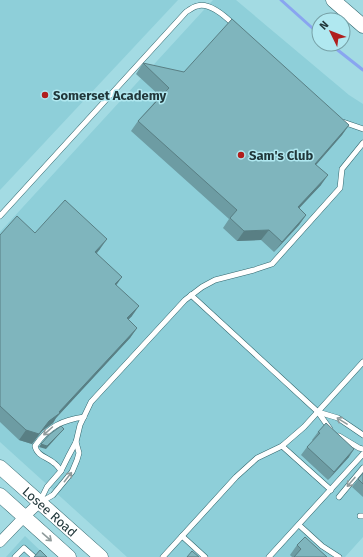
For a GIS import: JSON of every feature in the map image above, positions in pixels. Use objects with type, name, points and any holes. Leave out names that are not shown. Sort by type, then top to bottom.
[{"type":"main road","points":[[333,0],[363,26]]},
{"type":"main road","name":"Losee Road","points":[[0,467],[101,557]]},
{"type":"main road","name":"Losee Road","points":[[0,495],[69,557]]},
{"type":"street","points":[[0,542],[40,502]]},
{"type":"lane","points":[[0,216],[186,12],[203,5],[219,12],[239,30]]},
{"type":"lane","points":[[340,119],[346,123],[363,129]]},
{"type":"lane","points":[[40,502],[46,487],[61,471],[76,442],[80,425],[91,402],[191,295],[215,280],[272,264],[340,188],[342,169],[363,142]]},
{"type":"lane","points":[[191,295],[318,412],[330,429],[343,439],[363,449]]},
{"type":"lane","points":[[163,557],[244,468],[257,458],[282,446],[318,412],[363,362]]},
{"type":"lane","points":[[318,412],[338,418],[363,435]]},
{"type":"lane","points":[[61,471],[56,464],[40,454],[36,450],[35,446],[46,433],[58,423],[72,418],[84,417]]},
{"type":"lane","points":[[40,502],[53,494],[72,472],[79,453],[76,442]]},
{"type":"lane","points":[[282,446],[331,490]]},
{"type":"lane","points":[[269,557],[363,454]]},
{"type":"lane","points":[[338,497],[363,468]]},
{"type":"lane","points":[[299,525],[322,546],[338,557]]},
{"type":"lane","points":[[182,536],[204,557]]},
{"type":"lane","points":[[15,557],[24,548],[34,557]]},
{"type":"shaded area","name":"Somerset Academy","points":[[0,0],[178,0],[0,190]]},
{"type":"shaded area","points":[[213,0],[236,0],[349,95],[363,104],[363,537],[345,557],[127,557],[0,442],[0,232]]},
{"type":"shaded area","points":[[25,536],[47,557],[6,557]]},
{"type":"building","name":"Sam's Club","points":[[232,19],[349,125],[315,164],[328,175],[298,207],[306,215],[282,242],[269,230],[244,231],[230,218],[237,210],[138,121],[169,88],[143,63],[184,72]]},
{"type":"building","points":[[65,200],[107,239],[95,252],[122,277],[115,284],[139,306],[127,318],[137,328],[59,412],[60,413],[49,421],[39,434],[26,430],[0,406],[0,235],[17,216],[35,233]]},
{"type":"building","points":[[326,423],[354,449],[334,472],[307,447],[320,433],[318,432]]},
{"type":"building","points":[[61,426],[64,429],[47,446],[41,444],[50,434]]},
{"type":"building","points":[[363,473],[363,484],[358,479]]},
{"type":"building","points":[[305,537],[327,557],[294,557],[301,549],[297,545]]},
{"type":"building","points":[[40,550],[47,557],[34,557]]},
{"type":"building","points":[[192,551],[199,557],[187,557]]},
{"type":"waterway","points":[[281,0],[311,27]]},
{"type":"waterway","points":[[340,52],[363,70]]},
{"type":"place","name":"Somerset Academy","points":[[45,95]]},
{"type":"place","name":"Sam's Club","points":[[241,155]]}]
